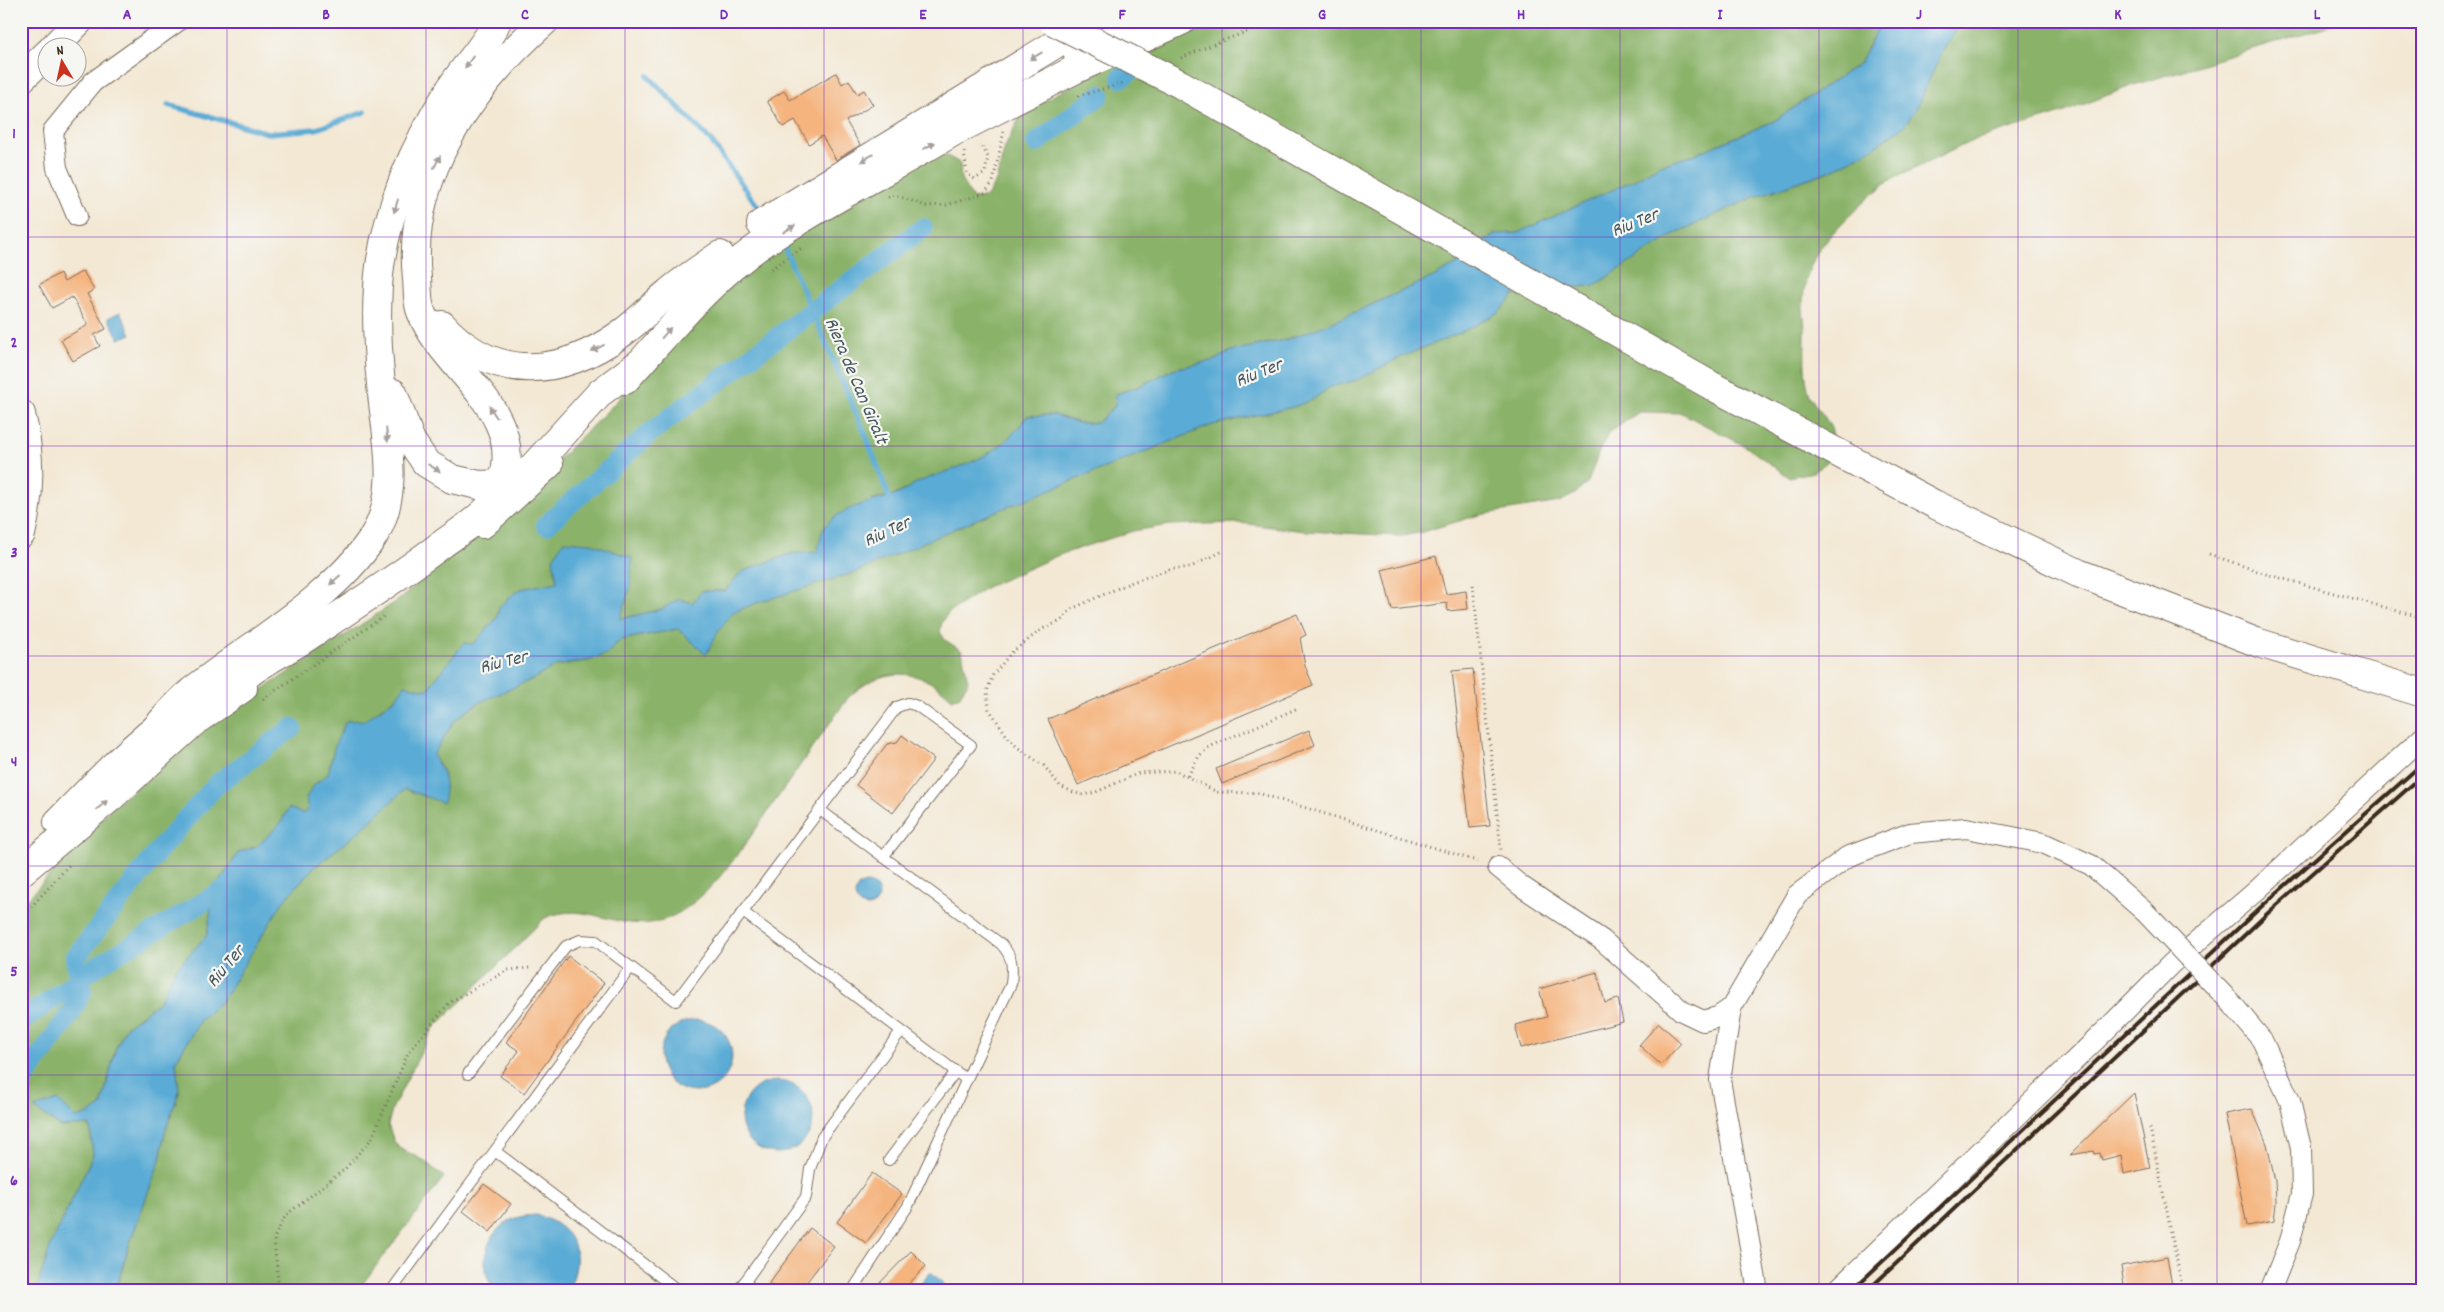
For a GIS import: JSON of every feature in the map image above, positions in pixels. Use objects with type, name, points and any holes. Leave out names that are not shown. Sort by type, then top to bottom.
[{"type":"main road","points":[[63,38],[79,21]]},
{"type":"main road","points":[[21,865],[28,854],[88,791],[156,728],[189,694],[318,596],[351,566],[374,535],[386,505],[390,480],[377,316],[380,266],[404,179],[415,151],[434,116],[496,21]]},
{"type":"main road","points":[[224,700],[250,672],[368,597],[458,533],[490,506],[502,484],[508,458],[505,436],[496,416],[435,335],[421,313],[415,260],[415,235],[421,206],[433,170],[471,100],[496,68],[545,21]]},
{"type":"main road","points":[[1053,21],[1180,84],[1712,386],[1934,504],[2078,573],[2274,648],[2423,693]]},
{"type":"main road","points":[[960,144],[1132,21]]},
{"type":"main road","points":[[21,872],[110,798],[195,721],[224,700],[375,604],[470,535],[550,463],[694,304],[722,276],[762,245],[960,144],[1076,69],[1181,21]]},
{"type":"main road","points":[[415,260],[423,294],[434,316],[455,339],[475,353],[496,363],[516,368],[556,364],[601,347],[628,329],[668,292],[796,202],[1091,22]]},
{"type":"main road","points":[[21,79],[38,63]]},
{"type":"main road","points":[[156,728],[221,681],[362,591],[465,515],[502,484],[542,444],[670,301],[720,255]]},
{"type":"main road","points":[[379,346],[411,441],[426,463],[452,479],[479,485],[502,484],[530,470],[601,392],[640,363]]},
{"type":"main road","points":[[21,414],[27,438],[30,469],[27,508],[21,534]]},
{"type":"street","points":[[77,216],[57,168],[53,130],[94,82],[178,21]]},
{"type":"street","points":[[1836,1291],[2108,1028],[2171,964],[2214,925],[2256,891],[2423,737]]},
{"type":"street","points":[[1498,867],[1521,886],[1602,940],[1682,1011],[1703,1021],[1718,1017],[1730,1008],[1797,895],[1847,857],[1910,832],[1966,828],[2042,843],[2091,865],[2145,912],[2233,1005],[2262,1040],[2290,1101],[2301,1148],[2302,1194],[2290,1241],[2270,1291]]},
{"type":"street","points":[[1730,1008],[1720,1080],[1758,1291]]},
{"type":"lane","points":[[468,1074],[566,946],[580,940],[596,941],[676,1000],[896,707],[908,703],[917,706],[971,746],[883,857]]},
{"type":"lane","points":[[820,810],[1001,944],[1010,954],[1013,966],[1011,984],[908,1206],[852,1291]]},
{"type":"lane","points":[[743,912],[967,1080]]},
{"type":"lane","points":[[392,1291],[631,967]]},
{"type":"lane","points":[[756,1291],[741,1286],[806,1197],[810,1169],[822,1138],[901,1031]]},
{"type":"lane","points":[[889,1160],[956,1071]]},
{"type":"lane","points":[[495,1151],[679,1291]]},
{"type":"path","points":[[880,201],[895,195],[926,206],[947,205],[985,193],[993,182],[1005,126]]},
{"type":"path","points":[[960,144],[972,147],[982,146],[988,157],[985,173],[975,179],[966,174],[960,144]]},
{"type":"path","points":[[763,274],[809,244]]},
{"type":"path","points":[[1221,552],[1191,567],[1163,571],[1071,609],[1061,620],[1042,629],[1011,653],[992,675],[987,691],[989,709],[1017,748],[1044,766],[1060,786],[1083,795],[1096,792],[1139,773],[1155,770],[1176,771],[1217,792],[1258,793],[1498,867],[1500,837],[1473,585]]},
{"type":"path","points":[[2209,554],[2266,574],[2423,618]]},
{"type":"path","points":[[1188,776],[1199,756],[1209,747],[1298,708]]},
{"type":"path","points":[[279,1291],[274,1238],[286,1215],[344,1170],[372,1138],[409,1051],[450,1002],[508,970],[536,968]]},
{"type":"path","points":[[2150,1128],[2183,1291]]},
{"type":"green space","points":[[1208,21],[1881,21],[1860,63],[1774,121],[1693,155],[1658,166],[1634,180],[1517,233],[1494,234],[1459,263],[1433,277],[1331,323],[1285,340],[1231,351],[1215,360],[1173,369],[1140,386],[1116,394],[1115,405],[1097,423],[1079,423],[1054,415],[1027,416],[1018,430],[1001,447],[972,463],[916,483],[899,493],[873,500],[823,529],[818,552],[790,554],[741,572],[725,591],[702,591],[692,603],[679,599],[662,609],[620,619],[629,589],[553,558],[557,582],[521,589],[500,607],[497,618],[473,644],[464,643],[427,690],[405,685],[395,699],[335,745],[328,774],[315,784],[308,808],[303,814],[289,808],[280,824],[257,847],[239,852],[219,882],[213,896],[207,935],[175,970],[160,1001],[126,1027],[116,1048],[101,1106],[89,1114],[76,1118],[58,1100],[34,1108],[61,1127],[90,1125],[93,1155],[51,1244],[36,1291],[21,1291],[21,906],[111,808],[225,714],[397,601],[507,511],[613,405],[728,283],[757,260],[940,152],[960,163],[961,180],[973,199],[987,196],[996,181],[1005,147],[1023,111],[1169,36]]},
{"type":"green space","points":[[1962,21],[2344,21],[2131,86],[2062,113],[1974,140],[1883,184],[1826,241],[1817,253],[1806,282],[1803,304],[1806,380],[1810,396],[1832,430],[1833,439],[1827,462],[1813,472],[1789,477],[1745,446],[1682,413],[1639,412],[1609,433],[1600,449],[1588,482],[1575,494],[1559,502],[1479,515],[1419,533],[1401,536],[1305,531],[1239,523],[1170,525],[1133,531],[1059,555],[987,587],[948,613],[942,622],[940,632],[945,640],[962,651],[968,682],[960,696],[952,699],[926,680],[900,674],[874,680],[861,688],[848,698],[740,851],[709,888],[692,903],[675,915],[656,922],[641,924],[574,912],[560,913],[545,918],[433,1029],[392,1109],[388,1125],[399,1148],[423,1160],[444,1177],[357,1291],[116,1291],[130,1242],[160,1160],[165,1132],[179,1092],[176,1061],[200,1020],[222,1000],[284,900],[312,869],[362,829],[405,789],[443,802],[444,773],[433,755],[455,720],[478,703],[533,679],[555,666],[592,660],[608,653],[620,640],[678,629],[718,632],[732,613],[756,603],[855,572],[977,519],[1212,425],[1293,407],[1312,400],[1330,387],[1357,380],[1399,358],[1464,331],[1499,312],[1513,295],[1595,285],[1676,233],[1752,198],[1833,170],[1870,150],[1904,126],[1916,109],[1942,52]]},
{"type":"water","name":"Riu Ter","points":[[1881,21],[1962,21],[1942,52],[1916,109],[1904,126],[1870,150],[1832,170],[1752,198],[1676,233],[1595,285],[1514,295],[1499,312],[1464,331],[1399,358],[1357,380],[1330,387],[1312,400],[1293,407],[1212,425],[977,519],[856,572],[756,603],[732,613],[718,632],[706,655],[678,629],[620,640],[608,653],[592,660],[555,666],[533,679],[478,703],[455,720],[433,755],[444,778],[443,803],[405,789],[362,829],[312,869],[284,900],[222,1001],[200,1020],[176,1061],[179,1092],[165,1132],[160,1160],[130,1242],[115,1291],[36,1291],[51,1244],[93,1155],[90,1125],[61,1127],[34,1108],[58,1100],[76,1118],[89,1114],[101,1106],[116,1048],[126,1027],[160,1001],[175,970],[207,935],[213,896],[219,882],[239,852],[257,846],[280,824],[289,808],[303,814],[308,809],[306,798],[315,784],[328,774],[335,745],[346,721],[365,720],[395,699],[405,685],[427,690],[464,643],[473,644],[497,618],[499,607],[513,594],[521,589],[557,582],[553,558],[564,541],[591,543],[632,558],[630,589],[620,619],[662,609],[679,599],[692,603],[702,591],[725,591],[741,572],[790,554],[818,552],[823,530],[829,522],[846,510],[898,494],[918,482],[979,459],[1004,442],[1016,431],[1027,416],[1054,415],[1079,423],[1097,423],[1115,406],[1116,394],[1140,386],[1173,369],[1215,360],[1231,351],[1285,340],[1331,323],[1433,277],[1459,263],[1494,234],[1517,233],[1634,180],[1658,166],[1693,155],[1774,121],[1860,63]]},
{"type":"water","points":[[120,312],[131,334],[119,339],[108,318]]},
{"type":"water","points":[[867,883],[872,884],[878,890],[878,900],[872,906],[867,907],[862,906],[856,900],[855,895],[856,890],[862,884]]},
{"type":"water","points":[[703,1020],[722,1030],[730,1042],[732,1056],[730,1070],[722,1082],[710,1090],[689,1092],[670,1082],[662,1070],[660,1049],[670,1030],[682,1022]]},
{"type":"water","points":[[784,1081],[803,1091],[811,1103],[813,1117],[811,1131],[803,1143],[791,1151],[770,1153],[751,1143],[743,1131],[741,1110],[751,1091],[763,1083]]},
{"type":"water","points":[[537,1215],[550,1220],[560,1227],[574,1244],[576,1265],[568,1290],[496,1291],[486,1274],[485,1264],[488,1245],[499,1228],[510,1220]]},
{"type":"water","points":[[931,1272],[951,1291],[914,1291]]},
{"type":"building","points":[[836,73],[842,84],[849,80],[857,94],[864,90],[873,105],[846,121],[860,145],[836,160],[822,136],[809,144],[795,120],[783,127],[767,101],[784,91],[790,100]]},
{"type":"building","points":[[83,271],[94,290],[87,294],[106,329],[94,335],[100,346],[73,361],[61,340],[88,325],[72,297],[52,308],[39,285],[60,273],[64,282]]},
{"type":"building","points":[[1436,556],[1446,594],[1466,591],[1468,609],[1448,611],[1447,603],[1392,610],[1382,570]]},
{"type":"building","points":[[1297,614],[1306,635],[1300,638],[1305,666],[1313,685],[1078,785],[1048,719]]},
{"type":"building","points":[[1473,669],[1490,826],[1470,828],[1452,671]]},
{"type":"building","points":[[1309,730],[1315,745],[1222,784],[1216,769]]},
{"type":"building","points":[[902,735],[934,759],[893,813],[856,785],[887,744],[897,742]]},
{"type":"building","points":[[568,956],[604,983],[524,1093],[500,1076],[519,1051],[506,1042]]},
{"type":"building","points":[[1597,972],[1605,1003],[1618,999],[1623,1022],[1521,1048],[1515,1025],[1547,1017],[1539,989]]},
{"type":"building","points":[[1659,1023],[1681,1043],[1661,1065],[1639,1045]]},
{"type":"building","points":[[2134,1093],[2150,1168],[2124,1174],[2121,1155],[2102,1160],[2100,1153],[2095,1154],[2094,1151],[2069,1155]]},
{"type":"building","points":[[2252,1109],[2267,1144],[2275,1181],[2276,1203],[2274,1221],[2247,1226],[2225,1114]]},
{"type":"building","points":[[872,1173],[902,1194],[866,1243],[837,1222]]},
{"type":"building","points":[[484,1184],[511,1204],[490,1232],[463,1211]]},
{"type":"building","points":[[810,1228],[834,1246],[800,1291],[779,1291],[769,1283]]},
{"type":"building","points":[[911,1251],[926,1266],[902,1291],[872,1291]]},
{"type":"building","points":[[2167,1257],[2173,1291],[2125,1291],[2121,1266]]},
{"type":"waterway","points":[[1121,78],[1130,71]]},
{"type":"waterway","name":"Riera de Can Giralt","points":[[648,76],[711,141],[758,207]]},
{"type":"waterway","points":[[1036,143],[1100,95]]},
{"type":"waterway","name":"Riera de Can Giralt","points":[[168,105],[268,133],[316,129],[365,112]]},
{"type":"waterway","points":[[546,525],[651,432],[923,228]]},
{"type":"waterway","name":"Riera de Can Giralt","points":[[785,249],[866,436],[891,503]]},
{"type":"waterway","points":[[21,1083],[72,1011],[82,991],[75,958],[163,845],[217,784],[292,728]]},
{"type":"waterway","points":[[21,1022],[97,966],[235,883]]},
{"type":"railway","points":[[1851,1291],[2262,906],[2423,763]]},
{"type":"railway","points":[[1867,1291],[2268,913],[2423,775]]}]
